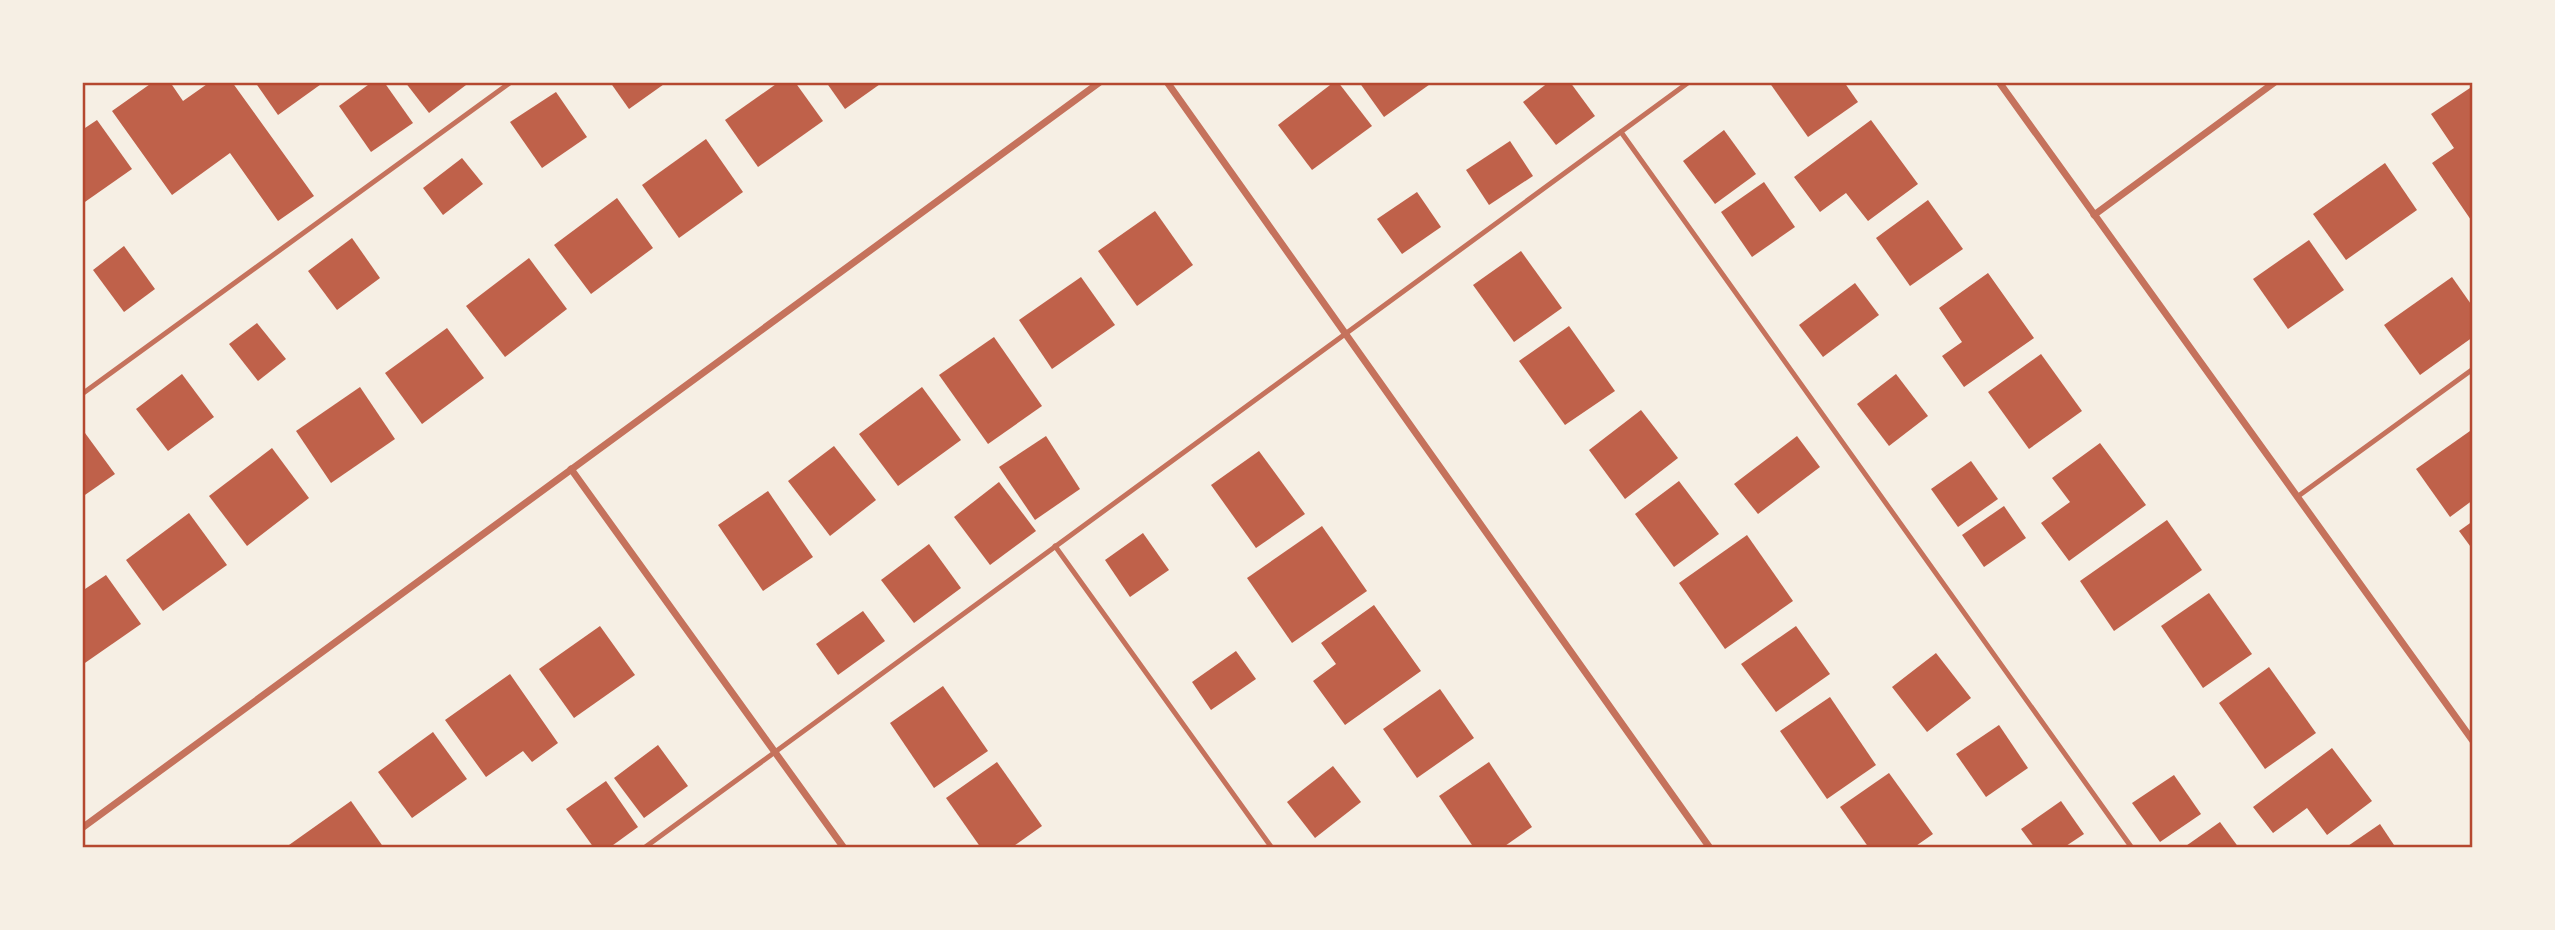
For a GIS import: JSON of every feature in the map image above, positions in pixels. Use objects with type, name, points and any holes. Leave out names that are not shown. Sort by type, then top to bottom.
[{"type":"street","points":[[82,828],[1100,82]]},
{"type":"street","points":[[1167,82],[1710,848]]},
{"type":"street","points":[[1999,82],[2473,741]]},
{"type":"street","points":[[2094,215],[2275,82]]},
{"type":"street","points":[[571,469],[844,848]]},
{"type":"lane","points":[[82,394],[511,82]]},
{"type":"lane","points":[[644,848],[1689,82]]},
{"type":"lane","points":[[1621,132],[2132,848]]},
{"type":"lane","points":[[2297,497],[2473,369]]},
{"type":"lane","points":[[1055,547],[1272,848]]},
{"type":"building","points":[[153,82],[170,82],[183,101],[210,82],[232,82],[314,196],[278,221],[230,153],[172,195],[112,111]]},
{"type":"building","points":[[255,82],[324,82],[278,115]]},
{"type":"building","points":[[372,82],[384,82],[413,123],[371,152],[339,106]]},
{"type":"building","points":[[405,82],[470,82],[429,113]]},
{"type":"building","points":[[610,82],[667,82],[629,109]]},
{"type":"building","points":[[779,82],[795,82],[823,121],[758,167],[725,120]]},
{"type":"building","points":[[826,82],[883,82],[845,109]]},
{"type":"building","points":[[1334,82],[1338,82],[1372,126],[1312,170],[1278,125]]},
{"type":"building","points":[[1359,82],[1433,82],[1384,117]]},
{"type":"building","points":[[1549,82],[1570,82],[1595,116],[1556,145],[1523,102]]},
{"type":"building","points":[[1769,82],[1844,82],[1858,102],[1808,137]]},
{"type":"building","points":[[2473,86],[2473,223],[2432,163],[2454,148],[2431,114]]},
{"type":"building","points":[[556,92],[587,137],[542,168],[510,122]]},
{"type":"building","points":[[97,120],[132,169],[82,204],[82,130]]},
{"type":"building","points":[[1871,120],[1918,184],[1868,221],[1846,193],[1820,212],[1794,177]]},
{"type":"building","points":[[1724,130],[1756,174],[1715,204],[1683,161]]},
{"type":"building","points":[[706,139],[743,192],[679,238],[642,185]]},
{"type":"building","points":[[1510,141],[1533,176],[1489,205],[1466,170]]},
{"type":"building","points":[[462,158],[483,184],[443,215],[423,188]]},
{"type":"building","points":[[2385,163],[2417,210],[2346,260],[2313,214]]},
{"type":"building","points":[[1764,182],[1795,227],[1752,257],[1721,212]]},
{"type":"building","points":[[1417,192],[1441,227],[1402,254],[1377,219]]},
{"type":"building","points":[[617,198],[653,248],[591,294],[554,245]]},
{"type":"building","points":[[1928,200],[1963,249],[1910,286],[1876,238]]},
{"type":"building","points":[[1155,211],[1193,265],[1137,306],[1098,251]]},
{"type":"building","points":[[352,238],[380,278],[337,310],[308,271]]},
{"type":"building","points":[[2309,240],[2344,290],[2288,329],[2253,279]]},
{"type":"building","points":[[124,246],[155,289],[124,312],[93,270]]},
{"type":"building","points":[[1521,251],[1562,308],[1514,342],[1473,285]]},
{"type":"building","points":[[529,258],[567,309],[505,357],[466,306]]},
{"type":"building","points":[[1988,273],[2034,338],[1964,387],[1942,356],[1962,342],[1939,308]]},
{"type":"building","points":[[1081,277],[1115,325],[1052,369],[1019,320]]},
{"type":"building","points":[[2452,277],[2473,307],[2473,337],[2420,375],[2384,325]]},
{"type":"building","points":[[1855,283],[1879,315],[1823,357],[1799,325]]},
{"type":"building","points":[[257,323],[286,359],[258,381],[229,344]]},
{"type":"building","points":[[1569,326],[1615,391],[1565,425],[1519,361]]},
{"type":"building","points":[[447,328],[484,378],[422,424],[385,373]]},
{"type":"building","points":[[994,337],[1042,406],[988,444],[939,375]]},
{"type":"building","points":[[2041,354],[2082,411],[2029,449],[1988,392]]},
{"type":"building","points":[[182,374],[214,417],[168,451],[136,409]]},
{"type":"building","points":[[1896,374],[1928,416],[1889,446],[1857,404]]},
{"type":"building","points":[[360,387],[395,439],[331,483],[296,431]]},
{"type":"building","points":[[922,387],[961,440],[898,486],[859,434]]},
{"type":"building","points":[[1641,410],[1678,458],[1625,499],[1589,450]]},
{"type":"building","points":[[2470,431],[2473,436],[2473,500],[2450,517],[2416,469]]},
{"type":"building","points":[[85,433],[115,474],[82,497],[82,436]]},
{"type":"building","points":[[1046,436],[1080,489],[1035,520],[999,467]]},
{"type":"building","points":[[1797,436],[1820,467],[1758,514],[1734,484]]},
{"type":"building","points":[[2100,443],[2146,505],[2069,561],[2041,523],[2070,502],[2052,478]]},
{"type":"building","points":[[834,446],[876,500],[830,536],[788,481]]},
{"type":"building","points":[[272,448],[309,498],[247,546],[209,496]]},
{"type":"building","points":[[1259,451],[1305,514],[1256,548],[1211,485]]},
{"type":"building","points":[[1971,461],[1998,499],[1958,527],[1931,489]]},
{"type":"building","points":[[1679,481],[1719,534],[1674,567],[1635,514]]},
{"type":"building","points":[[999,482],[1036,531],[990,565],[954,517]]},
{"type":"building","points":[[768,491],[813,557],[763,591],[718,525]]},
{"type":"building","points":[[2004,506],[2026,538],[1984,567],[1962,535]]},
{"type":"building","points":[[189,513],[227,565],[163,611],[126,560]]},
{"type":"building","points":[[2167,520],[2202,570],[2114,631],[2080,581]]},
{"type":"building","points":[[2473,521],[2473,550],[2459,531]]},
{"type":"building","points":[[1322,526],[1367,591],[1292,643],[1247,578]]},
{"type":"building","points":[[1143,533],[1169,570],[1130,597],[1105,560]]},
{"type":"building","points":[[1747,535],[1793,601],[1725,649],[1679,583]]},
{"type":"building","points":[[929,544],[961,588],[914,623],[881,580]]},
{"type":"building","points":[[106,575],[141,624],[82,665],[82,591]]},
{"type":"building","points":[[2209,593],[2252,654],[2203,688],[2161,626]]},
{"type":"building","points":[[1374,605],[1421,671],[1345,725],[1313,681],[1336,664],[1321,643]]},
{"type":"building","points":[[863,611],[885,641],[838,675],[816,644]]},
{"type":"building","points":[[600,626],[635,675],[574,718],[539,669]]},
{"type":"building","points":[[1796,626],[1830,674],[1776,712],[1741,664]]},
{"type":"building","points":[[1236,651],[1256,679],[1211,710],[1192,682]]},
{"type":"building","points":[[1936,653],[1971,698],[1927,732],[1892,687]]},
{"type":"building","points":[[2269,667],[2316,733],[2265,769],[2219,703]]},
{"type":"building","points":[[510,674],[558,743],[532,762],[523,751],[486,777],[445,720]]},
{"type":"building","points":[[943,686],[988,751],[934,788],[890,723]]},
{"type":"building","points":[[1440,689],[1474,738],[1417,778],[1383,729]]},
{"type":"building","points":[[1830,697],[1876,765],[1827,799],[1780,731]]},
{"type":"building","points":[[1999,725],[2028,768],[1986,797],[1956,754]]},
{"type":"building","points":[[433,732],[467,779],[412,818],[378,772]]},
{"type":"building","points":[[658,745],[688,786],[644,818],[614,778]]},
{"type":"building","points":[[2332,748],[2372,801],[2327,835],[2307,808],[2273,833],[2253,807]]},
{"type":"building","points":[[997,762],[1042,826],[1011,848],[981,848],[946,798]]},
{"type":"building","points":[[1489,762],[1532,827],[1502,848],[1474,848],[1439,796]]},
{"type":"building","points":[[1333,766],[1361,802],[1315,838],[1287,802]]},
{"type":"building","points":[[1889,773],[1933,834],[1913,848],[1869,848],[1840,807]]},
{"type":"building","points":[[2174,775],[2201,814],[2160,842],[2132,803]]},
{"type":"building","points":[[606,781],[638,827],[609,848],[594,848],[566,809]]},
{"type":"building","points":[[351,801],[384,848],[291,848],[289,845]]},
{"type":"building","points":[[2061,801],[2084,834],[2063,848],[2035,848],[2021,829]]},
{"type":"building","points":[[2220,822],[2239,848],[2183,848]]},
{"type":"building","points":[[2380,824],[2396,848],[2345,848]]}]
